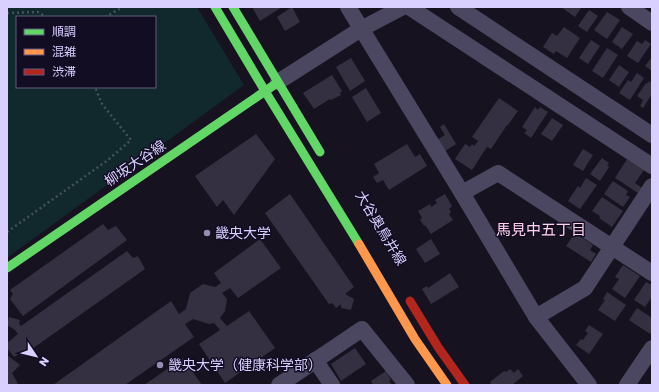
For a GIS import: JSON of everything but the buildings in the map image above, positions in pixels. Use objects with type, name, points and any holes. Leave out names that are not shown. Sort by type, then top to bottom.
[{"type":"street","name":"大谷奥鳥井線","points":[[215,7],[369,260],[415,339],[447,385]]},
{"type":"street","points":[[233,7],[326,162]]},
{"type":"street","points":[[348,7],[462,192],[536,317],[589,385]]},
{"type":"street","points":[[278,82],[361,29],[403,7]]},
{"type":"street","points":[[409,7],[652,166]]},
{"type":"street","points":[[458,7],[652,135]]},
{"type":"street","points":[[629,7],[652,23]]},
{"type":"street","name":"柳坂大谷線","points":[[7,268],[278,82]]},
{"type":"street","points":[[462,192],[498,173],[652,273]]},
{"type":"street","points":[[536,317],[585,288],[652,186]]},
{"type":"street","points":[[406,294],[438,347],[465,385]]},
{"type":"street","points":[[279,385],[362,329],[407,385]]},
{"type":"street","points":[[627,385],[652,348]]},
{"type":"street","points":[[315,360],[332,385]]},
{"type":"path","points":[[107,16],[123,7]]},
{"type":"path","points":[[7,13],[38,12],[44,16]]},
{"type":"path","points":[[7,232],[108,160],[131,140],[102,104],[95,88]]},
{"type":"green space","points":[[7,7],[197,7],[244,85],[7,258]]},
{"type":"traffic: fast","points":[[215,7],[359,244]]},
{"type":"traffic: fast","points":[[233,7],[320,152]]},
{"type":"traffic: fast","points":[[7,268],[277,83]]},
{"type":"traffic: slow","points":[[359,244],[415,339],[447,385]]},
{"type":"traffic: jam","points":[[410,301],[438,347],[465,385]]},
{"type":"place","name":"畿央大学","points":[[207,233]]},
{"type":"place","name":"畿央大学（健康科学部）","points":[[160,365]]},
{"type":"district","name":"馬見中五丁目","points":[[541,230]]}]
